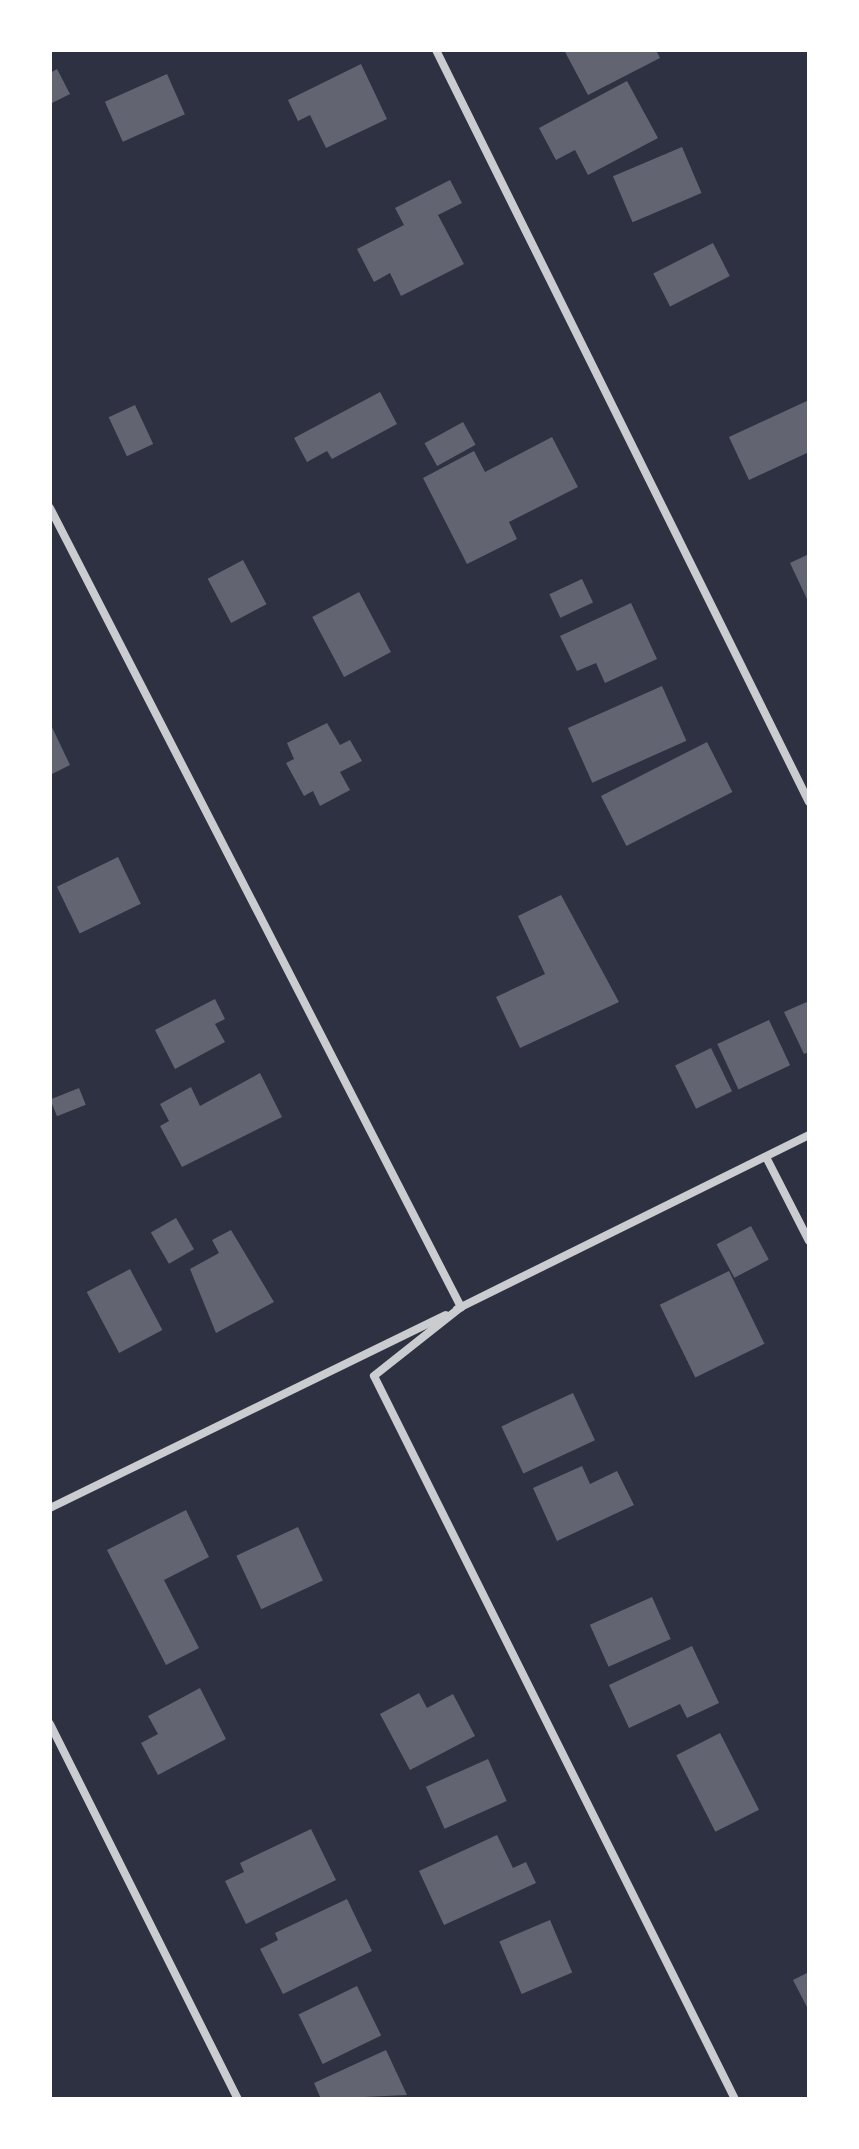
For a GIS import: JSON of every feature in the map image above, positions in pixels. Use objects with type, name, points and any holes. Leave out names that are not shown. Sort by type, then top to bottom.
[{"type":"street","points":[[436,50],[809,802]]},
{"type":"street","points":[[50,508],[461,1307]]},
{"type":"street","points":[[50,1508],[809,1135]]},
{"type":"street","points":[[766,1157],[809,1241]]},
{"type":"street","points":[[461,1307],[374,1376],[735,2099]]},
{"type":"street","points":[[50,1724],[238,2099]]},
{"type":"building","points":[[564,50],[656,50],[660,58],[588,95]]},
{"type":"building","points":[[361,64],[387,119],[326,148],[310,115],[298,121],[288,100]]},
{"type":"building","points":[[57,69],[70,94],[50,104],[50,73]]},
{"type":"building","points":[[167,74],[185,114],[123,142],[105,102]]},
{"type":"building","points":[[627,81],[658,138],[588,175],[575,150],[556,160],[539,128]]},
{"type":"building","points":[[682,147],[702,193],[632,222],[613,176]]},
{"type":"building","points":[[450,180],[462,203],[438,215],[464,264],[401,296],[390,273],[374,282],[357,249],[404,225],[395,208]]},
{"type":"building","points":[[713,243],[730,276],[670,306],[653,273]]},
{"type":"building","points":[[380,392],[397,424],[332,459],[327,451],[307,462],[294,438]]},
{"type":"building","points":[[809,400],[809,452],[749,480],[729,437]]},
{"type":"building","points":[[135,405],[153,444],[127,456],[109,417]]},
{"type":"building","points":[[463,422],[476,445],[437,466],[425,443]]},
{"type":"building","points":[[552,437],[578,487],[509,522],[517,539],[467,564],[423,478],[474,451],[485,472]]},
{"type":"building","points":[[809,554],[809,598],[807,599],[790,563]]},
{"type":"building","points":[[243,560],[266,604],[231,623],[208,579]]},
{"type":"building","points":[[582,579],[593,603],[560,618],[549,594]]},
{"type":"building","points":[[359,592],[391,652],[344,677],[312,617]]},
{"type":"building","points":[[631,603],[657,659],[605,683],[596,663],[577,671],[560,636]]},
{"type":"building","points":[[662,686],[686,741],[592,783],[568,728]]},
{"type":"building","points":[[50,723],[70,765],[50,775]]},
{"type":"building","points":[[327,723],[340,745],[350,740],[362,761],[340,772],[350,790],[320,806],[313,791],[304,796],[286,763],[294,759],[287,743]]},
{"type":"building","points":[[707,742],[732,792],[626,846],[601,796]]},
{"type":"building","points":[[118,857],[141,904],[80,934],[57,887]]},
{"type":"building","points":[[561,895],[619,1002],[520,1048],[496,997],[545,974],[518,916]]},
{"type":"building","points":[[215,999],[225,1019],[215,1024],[225,1042],[175,1069],[155,1030]]},
{"type":"building","points":[[809,1001],[809,1052],[804,1054],[784,1012]]},
{"type":"building","points":[[769,1020],[790,1065],[738,1089],[717,1044]]},
{"type":"building","points":[[711,1048],[732,1091],[696,1109],[675,1066]]},
{"type":"building","points":[[260,1073],[282,1117],[182,1167],[160,1126],[169,1121],[160,1104],[191,1087],[200,1106]]},
{"type":"building","points":[[79,1088],[86,1105],[57,1116],[50,1100]]},
{"type":"building","points":[[176,1218],[194,1249],[169,1264],[151,1232]]},
{"type":"building","points":[[751,1226],[769,1260],[734,1278],[717,1244]]},
{"type":"building","points":[[231,1230],[274,1302],[216,1333],[190,1269],[219,1253],[212,1240]]},
{"type":"building","points":[[130,1269],[162,1330],[119,1353],[87,1292]]},
{"type":"building","points":[[729,1271],[765,1344],[695,1378],[660,1305]]},
{"type":"building","points":[[573,1393],[595,1440],[523,1474],[501,1426]]},
{"type":"building","points":[[582,1466],[590,1484],[617,1471],[634,1505],[557,1541],[533,1488]]},
{"type":"building","points":[[186,1510],[209,1557],[164,1580],[199,1648],[166,1665],[107,1550]]},
{"type":"building","points":[[298,1527],[323,1580],[261,1609],[236,1556]]},
{"type":"building","points":[[652,1597],[671,1639],[609,1667],[590,1625]]},
{"type":"building","points":[[692,1646],[719,1703],[687,1718],[680,1704],[629,1728],[609,1685]]},
{"type":"building","points":[[200,1688],[226,1739],[158,1775],[141,1743],[158,1734],[148,1716]]},
{"type":"building","points":[[419,1693],[427,1708],[453,1694],[475,1736],[410,1770],[380,1714]]},
{"type":"building","points":[[720,1733],[759,1810],[715,1832],[676,1755]]},
{"type":"building","points":[[488,1759],[507,1801],[445,1829],[426,1787]]},
{"type":"building","points":[[311,1829],[336,1880],[246,1924],[225,1881],[244,1872],[240,1863]]},
{"type":"building","points":[[497,1835],[513,1868],[526,1862],[536,1883],[444,1925],[419,1871]]},
{"type":"building","points":[[347,1899],[372,1951],[283,1994],[260,1949],[278,1940],[275,1933]]},
{"type":"building","points":[[550,1920],[572,1972],[522,1994],[499,1941]]},
{"type":"building","points":[[809,1972],[809,2011],[793,1980]]},
{"type":"building","points":[[357,1986],[381,2035],[323,2064],[299,2014]]},
{"type":"building","points":[[386,2050],[407,2095],[321,2099],[314,2083]]}]
